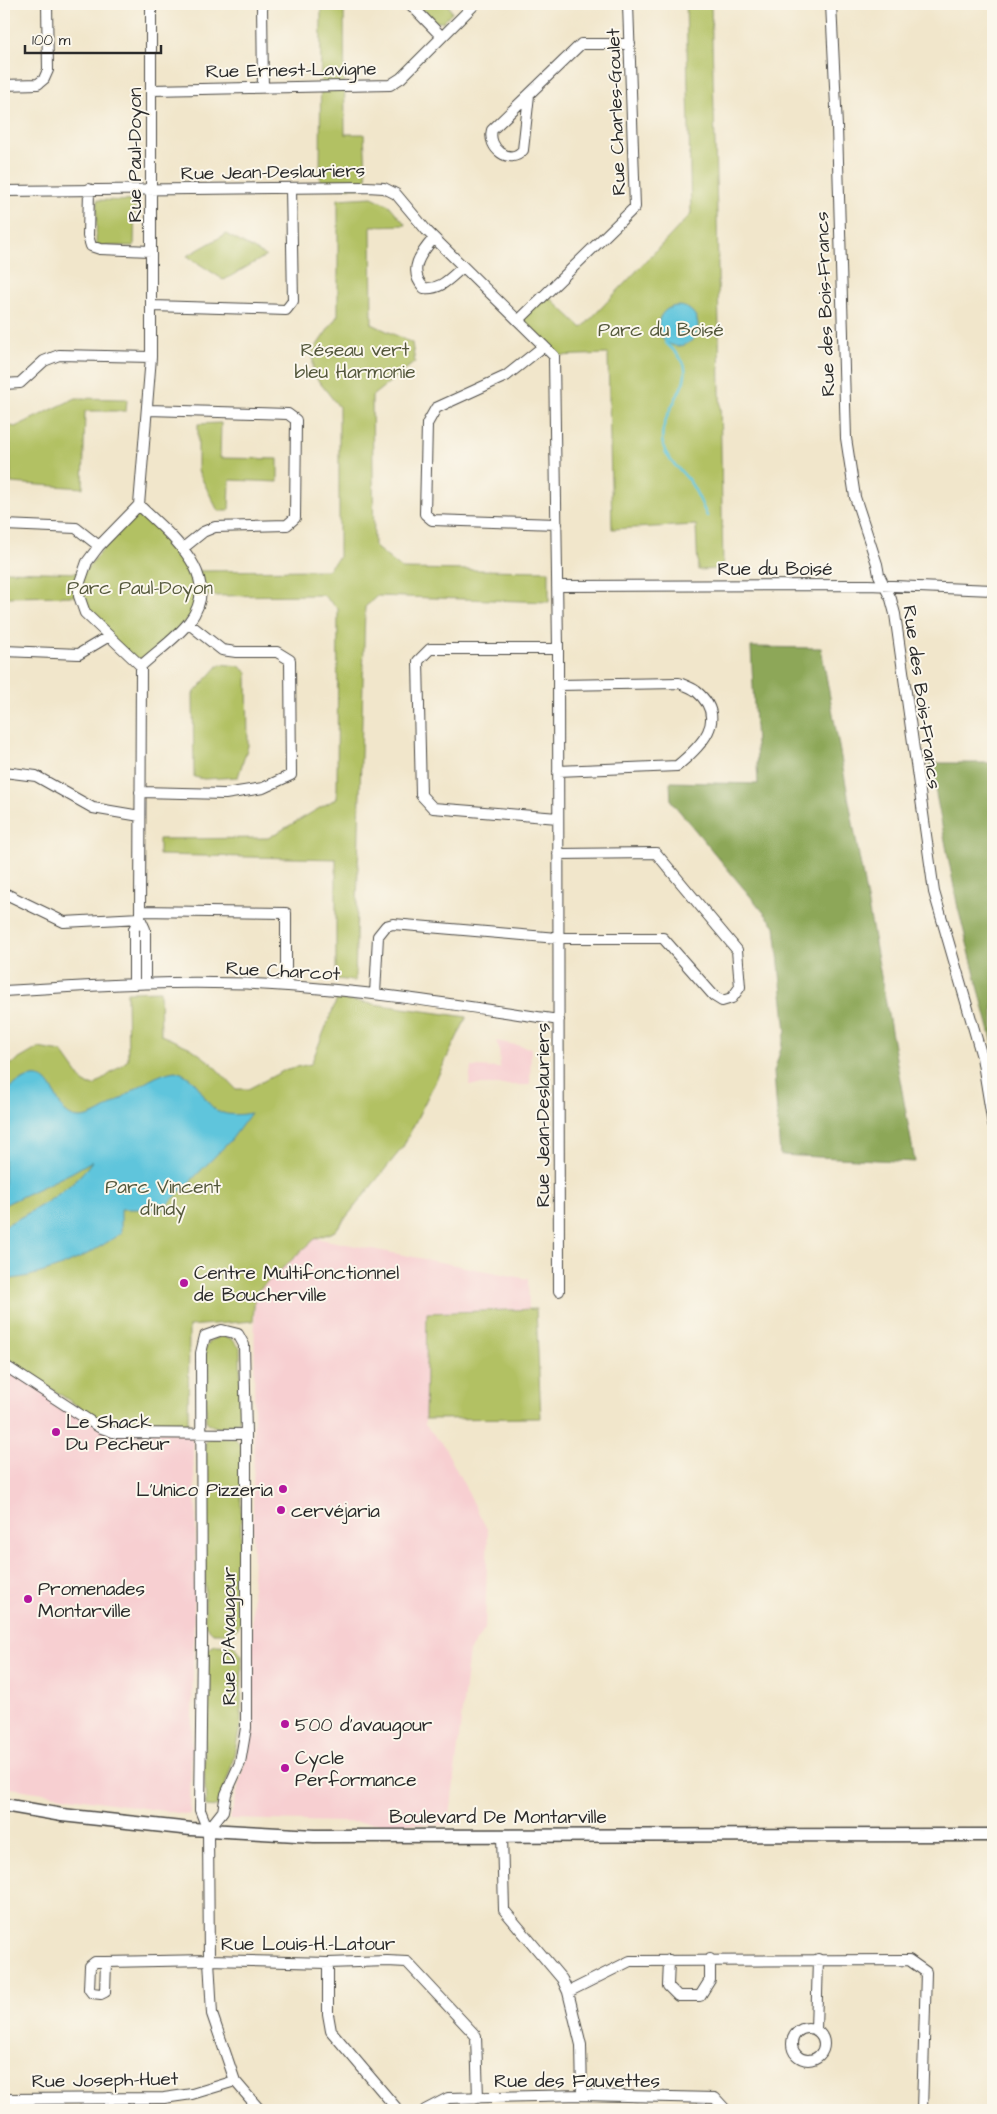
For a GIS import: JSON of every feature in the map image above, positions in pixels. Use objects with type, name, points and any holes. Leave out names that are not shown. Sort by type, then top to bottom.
[{"type":"street","points":[[4,85],[38,84],[44,79],[48,70],[47,4]]},
{"type":"street","name":"Rue Paul-Doyon","points":[[139,504],[151,357],[151,4]]},
{"type":"street","points":[[262,4],[263,88]]},
{"type":"street","points":[[410,4],[442,37]]},
{"type":"street","points":[[458,4],[467,12]]},
{"type":"street","name":"Rue Ernest-Lavigne","points":[[152,90],[390,85],[401,78],[475,4]]},
{"type":"street","name":"Rue Charles-Goulet","points":[[519,320],[636,207],[628,4]]},
{"type":"street","name":"Rue des Bois-Francs","points":[[831,4],[837,127],[846,438],[855,497],[878,564],[879,575],[892,602],[899,637],[934,892],[982,1057],[993,1125]]},
{"type":"street","points":[[529,95],[523,150],[519,156],[504,156],[492,143],[490,137],[492,130],[582,44],[630,44]]},
{"type":"street","name":"Rue Jean-Deslauriers","points":[[4,192],[90,189],[378,187],[389,189],[396,194],[434,238],[554,356],[558,649],[559,1291]]},
{"type":"street","points":[[152,306],[286,310],[293,301],[291,188]]},
{"type":"street","points":[[90,189],[88,236],[91,246],[100,250],[151,251]]},
{"type":"street","points":[[434,238],[420,254],[416,263],[418,282],[424,288],[434,289],[442,286],[463,267]]},
{"type":"street","points":[[544,346],[506,376],[436,408],[427,424],[425,514],[432,520],[557,524]]},
{"type":"street","points":[[4,384],[20,383],[44,361],[60,355],[151,357]]},
{"type":"street","points":[[148,410],[288,414],[296,420],[295,518],[287,525],[214,526],[203,532],[182,549]]},
{"type":"street","points":[[141,666],[188,624],[197,610],[202,588],[198,571],[182,549],[139,504],[99,546],[87,562],[80,582],[79,596],[85,614],[141,666],[140,914],[145,929],[146,983]]},
{"type":"street","points":[[4,525],[76,528],[99,546]]},
{"type":"street","name":"Rue du Boisé","points":[[556,586],[884,586],[993,590]]},
{"type":"street","points":[[140,792],[225,794],[263,788],[291,775],[290,660],[277,652],[222,650],[188,624]]},
{"type":"street","points":[[4,651],[79,654],[109,636]]},
{"type":"street","points":[[558,649],[430,649],[418,661],[421,795],[433,808],[558,818]]},
{"type":"street","points":[[558,685],[679,683],[696,692],[710,709],[711,726],[706,738],[691,755],[677,766],[558,770]]},
{"type":"street","points":[[4,772],[36,776],[93,808],[140,816]]},
{"type":"street","points":[[375,994],[378,936],[386,926],[393,924],[557,938],[662,938],[714,996],[722,1000],[732,998],[740,987],[738,950],[656,853],[558,854]]},
{"type":"street","points":[[4,893],[64,922],[140,914],[286,913],[286,986]]},
{"type":"street","points":[[134,983],[134,929],[140,914]]},
{"type":"street","name":"Rue Charcot","points":[[4,991],[134,983],[286,986],[375,994],[559,1020]]},
{"type":"street","name":"Rue D'Avaugour","points":[[208,1830],[223,1811],[226,1794],[240,1763],[246,1728],[246,1434],[243,1343],[234,1332],[222,1330],[208,1334],[202,1345],[200,1810],[208,1830],[209,1960],[212,2014],[236,2082],[260,2110]]},
{"type":"street","points":[[4,1365],[99,1427],[116,1433],[246,1434]]},
{"type":"street","name":"Boulevard De Montarville","points":[[4,1805],[62,1815],[208,1830],[314,1836],[993,1835]]},
{"type":"street","points":[[502,1835],[504,1910],[562,1979],[568,1992],[581,2045],[582,2095]]},
{"type":"street","points":[[568,1992],[630,1961],[710,1959],[909,1960],[926,1972],[922,2110]]},
{"type":"street","points":[[669,1960],[668,1986],[678,1996],[700,1996],[710,1980],[710,1959]]},
{"type":"street","name":"Rue Louis-H.-Latour","points":[[106,1962],[209,1960],[328,1963],[387,1960],[408,1962],[476,2036],[478,2098]]},
{"type":"street","points":[[816,2030],[818,1960]]},
{"type":"street","points":[[328,1963],[328,2014],[331,2031],[398,2110]]},
{"type":"street","name":"Rue Joseph-Huet","points":[[4,2099],[164,2098],[192,2094],[236,2082]]},
{"type":"street","name":"Rue des Fauvettes","points":[[425,2110],[448,2098],[582,2095],[715,2098],[726,2110]]},
{"type":"street","points":[[109,2098],[109,2110]]},
{"type":"shaded area","points":[[496,1041],[531,1048],[530,1085],[469,1085],[471,1067],[500,1068],[499,1048]]},
{"type":"shaded area","points":[[315,1238],[528,1279],[529,1309],[427,1313],[425,1425],[444,1446],[488,1531],[485,1629],[469,1651],[449,1825],[230,1819],[251,1739],[255,1293]]},
{"type":"shaded area","points":[[4,1365],[99,1427],[192,1434],[196,1510],[190,1815],[4,1787]]},
{"type":"green space","points":[[321,4],[344,4],[345,134],[364,134],[367,187],[320,188]]},
{"type":"green space","points":[[418,4],[448,4],[452,13],[443,22],[435,22]]},
{"type":"green space","name":"Parc du Boisé","points":[[686,4],[711,4],[717,213],[723,569],[698,570],[696,525],[612,529],[608,354],[554,356],[519,320],[546,294],[582,328],[691,214]]},
{"type":"green space","name":"Réseau vert bleu Harmonie","points":[[372,197],[389,205],[406,225],[371,226],[372,324],[412,343],[415,362],[372,396],[374,546],[402,569],[549,571],[549,602],[377,596],[365,607],[355,981],[336,979],[336,859],[159,855],[159,839],[268,838],[337,798],[338,609],[323,595],[201,596],[197,610],[141,666],[109,636],[79,596],[4,597],[4,571],[83,573],[139,505],[198,571],[327,570],[339,557],[339,407],[313,374],[313,351],[338,315],[338,199]]},
{"type":"green space","points":[[97,200],[135,201],[134,246],[96,246]]},
{"type":"green space","points":[[226,234],[266,256],[224,280],[187,256]]},
{"type":"green space","points":[[76,398],[127,399],[126,411],[85,411],[83,488],[11,483],[10,443],[4,441],[4,424],[15,427]]},
{"type":"green space","points":[[221,423],[220,458],[278,459],[278,482],[230,480],[229,511],[218,511],[198,471],[198,424]]},
{"type":"green space","points":[[751,647],[821,648],[915,1162],[780,1155],[774,1072],[786,1031],[775,926],[671,801],[670,782],[758,784]]},
{"type":"green space","points":[[220,664],[239,666],[247,672],[248,746],[238,777],[204,779],[194,777],[193,694]]},
{"type":"green space","points":[[930,763],[993,763],[993,1044],[958,908]]},
{"type":"green space","name":"Parc Vincent d'Indy","points":[[160,991],[161,1035],[191,1048],[210,1062],[236,1089],[248,1089],[287,1069],[311,1064],[337,999],[467,1017],[403,1147],[335,1231],[315,1239],[255,1293],[253,1321],[189,1326],[188,1426],[118,1426],[100,1421],[4,1357],[4,1068],[38,1048],[62,1052],[84,1083],[94,1086],[128,1060],[127,992]]},
{"type":"green space","points":[[536,1309],[541,1418],[425,1419],[427,1313]]},
{"type":"green space","points":[[221,1336],[232,1339],[240,1348],[241,1417],[235,1425],[225,1428],[219,1428],[206,1421],[204,1351],[210,1341]]},
{"type":"green space","points":[[210,1438],[235,1438],[241,1447],[241,1621],[237,1629],[226,1633],[213,1633],[205,1625],[205,1443]]},
{"type":"green space","points":[[215,1645],[234,1646],[242,1656],[241,1723],[232,1764],[218,1807],[206,1806],[204,1766],[207,1650]]},
{"type":"green space","points":[[640,2103],[711,2104],[716,2110],[641,2110]]},
{"type":"water","points":[[678,306],[692,312],[698,326],[692,340],[678,346],[664,340],[658,326],[664,312]]},
{"type":"water","points":[[175,1071],[187,1076],[195,1083],[212,1107],[221,1112],[233,1115],[251,1113],[231,1140],[163,1209],[121,1209],[121,1233],[93,1251],[51,1270],[4,1280],[4,1226],[64,1190],[92,1161],[4,1205],[4,1091],[24,1079],[38,1077],[45,1080],[51,1086],[64,1110],[70,1116],[79,1118],[89,1117],[149,1080]]},
{"type":"waterway","points":[[665,342],[681,359],[685,371],[684,380],[665,422],[662,433],[663,445],[671,460],[693,486],[707,516]]},
{"type":"place","name":"Centre Multifonctionnel de Boucherville","points":[[184,1283]]},
{"type":"place","name":"Le Shack Du Pecheur","points":[[56,1432]]},
{"type":"place","name":"L'Unico Pizzeria","points":[[283,1489]]},
{"type":"place","name":"cervéjaria","points":[[281,1510]]},
{"type":"place","name":"Promenades Montarville","points":[[28,1599]]},
{"type":"place","name":"500 d'avaugour","points":[[285,1724]]},
{"type":"place","name":"Cycle Performance","points":[[285,1768]]},
{"type":"park label","name":"Parc Paul-Doyon","points":[[140,587]]}]
